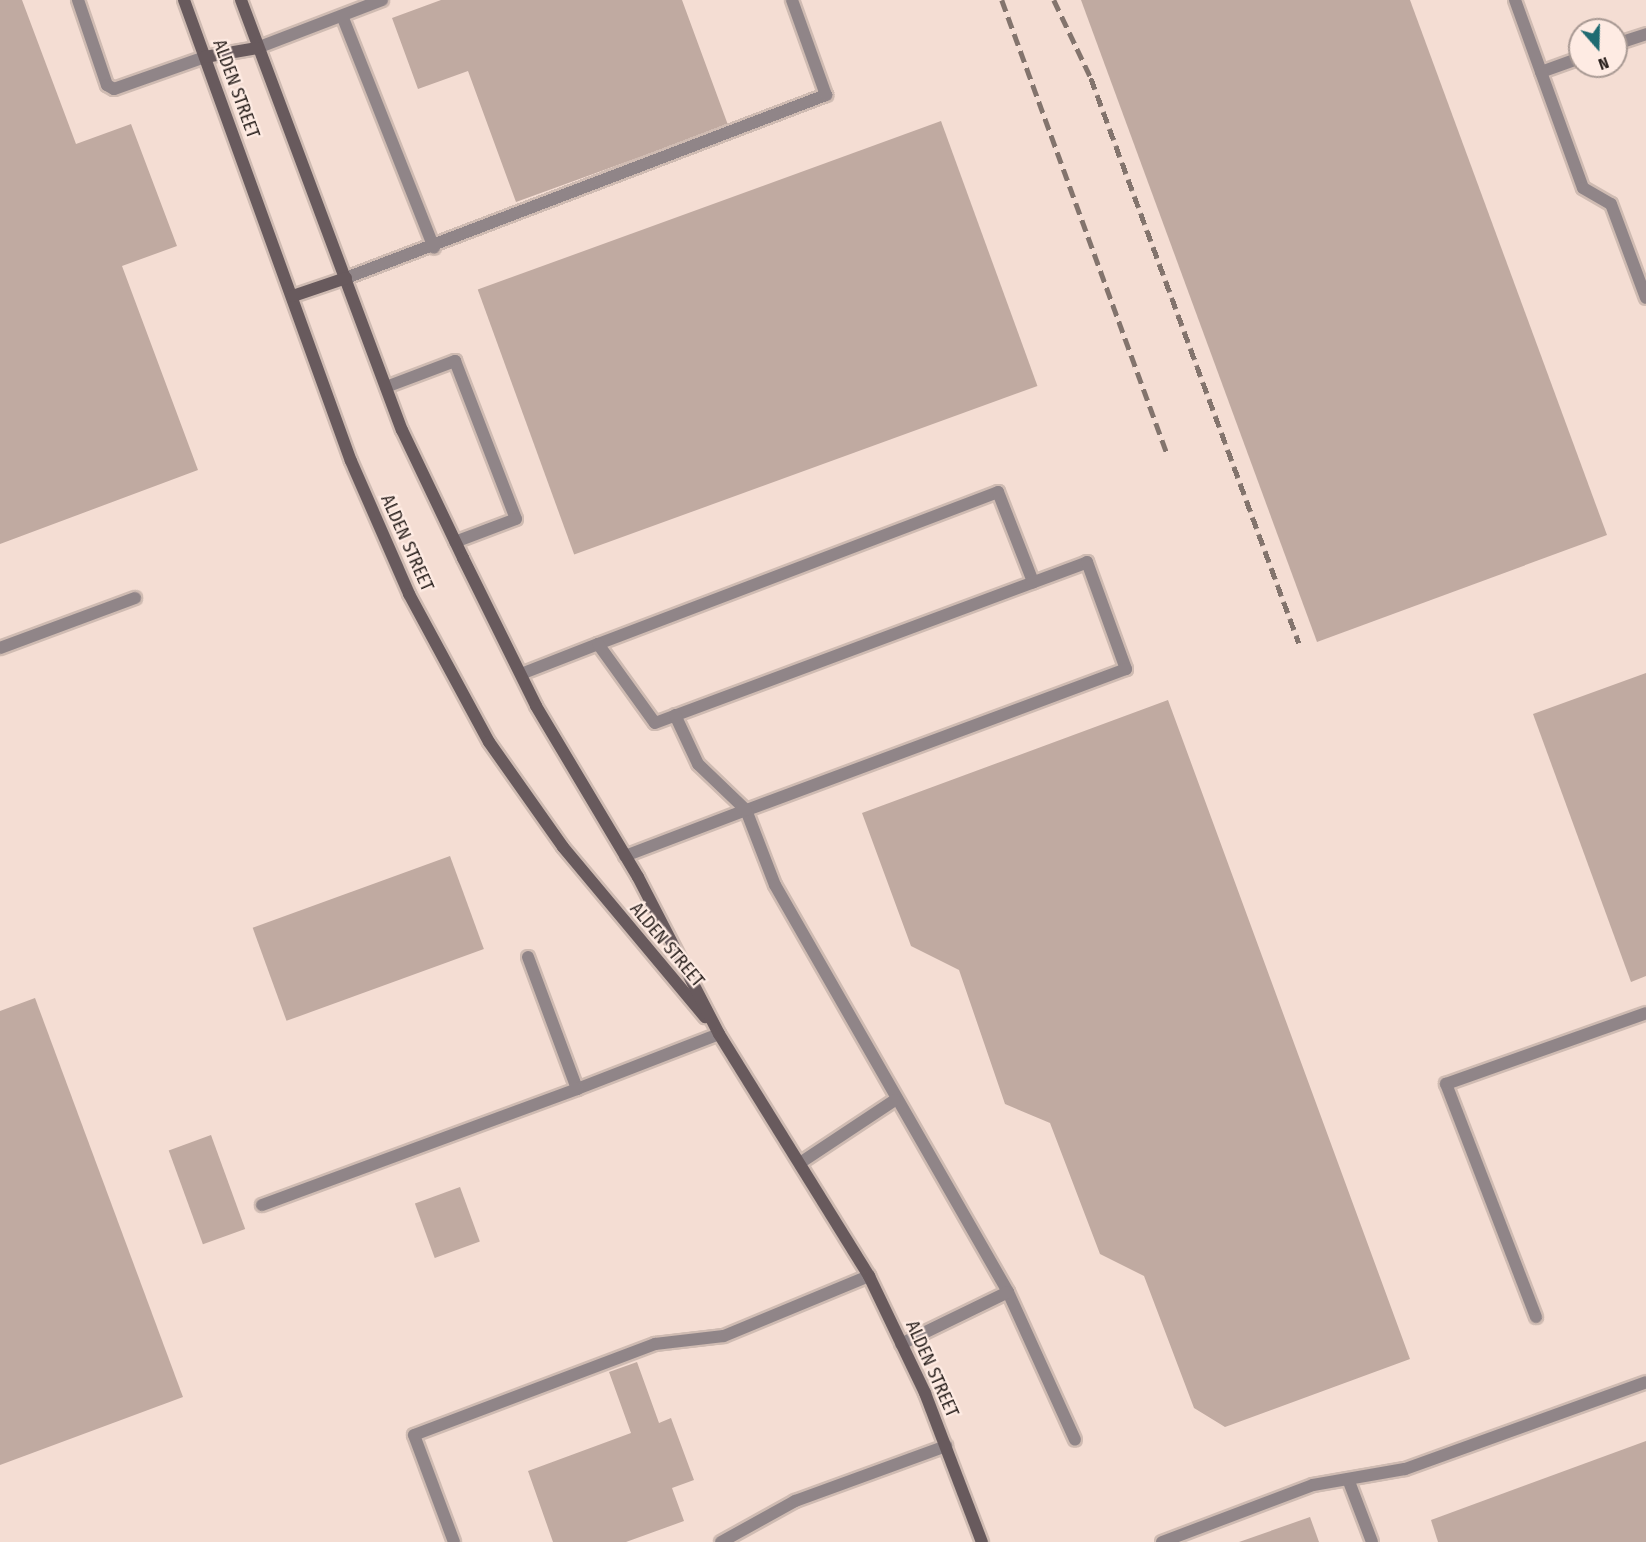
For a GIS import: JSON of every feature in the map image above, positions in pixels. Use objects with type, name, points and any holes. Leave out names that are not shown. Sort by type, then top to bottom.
[{"type":"street","name":"ALDEN STREET","points":[[184,0],[351,461],[396,563],[489,742],[562,847],[719,1034]]},
{"type":"street","name":"ALDEN STREET","points":[[241,0],[257,48],[386,387],[455,542],[521,674],[625,856],[719,1034],[869,1276],[946,1446],[982,1542]]},
{"type":"street","points":[[205,57],[257,48]]},
{"type":"street","points":[[293,296],[346,278]]},
{"type":"lane","points":[[78,0],[107,85],[114,89],[205,57]]},
{"type":"lane","points":[[257,48],[343,18],[382,0]]},
{"type":"lane","points":[[346,278],[434,248],[826,95],[792,0]]},
{"type":"lane","points":[[1515,0],[1582,188],[1611,204],[1646,298]]},
{"type":"lane","points":[[343,18],[434,248]]},
{"type":"lane","points":[[1628,40],[1646,33]]},
{"type":"lane","points":[[1541,72],[1568,62]]},
{"type":"lane","points":[[386,387],[455,361],[516,519],[455,542]]},
{"type":"lane","points":[[521,674],[998,492],[1033,582]]},
{"type":"lane","points":[[598,644],[655,723],[1087,562],[1126,669],[625,856]]},
{"type":"lane","points":[[0,648],[135,598]]},
{"type":"lane","points":[[675,715],[698,764],[746,810],[775,885],[895,1100],[1008,1292],[1075,1440]]},
{"type":"lane","points":[[528,957],[577,1089]]},
{"type":"lane","points":[[1536,1317],[1446,1084],[1646,1013]]},
{"type":"lane","points":[[262,1205],[719,1034]]},
{"type":"lane","points":[[800,1163],[895,1100]]},
{"type":"lane","points":[[454,1542],[414,1435],[655,1344],[724,1336],[869,1276]]},
{"type":"lane","points":[[901,1344],[1008,1292]]},
{"type":"lane","points":[[1162,1542],[1313,1485],[1406,1469],[1646,1382]]},
{"type":"lane","points":[[721,1542],[795,1501],[946,1446]]},
{"type":"lane","points":[[1348,1479],[1372,1542]]},
{"type":"building","points":[[0,0],[22,0],[76,144],[131,124],[177,246],[122,266],[198,470],[0,544]]},
{"type":"building","points":[[441,0],[682,0],[728,125],[516,202],[468,71],[418,89],[392,18]]},
{"type":"building","points":[[1081,0],[1410,0],[1607,535],[1317,642]]},
{"type":"building","points":[[941,121],[1037,386],[574,555],[478,290]]},
{"type":"building","points":[[1646,673],[1646,976],[1631,982],[1533,714]]},
{"type":"building","points":[[1168,700],[1410,1359],[1225,1427],[1194,1408],[1144,1276],[1100,1254],[1050,1123],[1005,1104],[959,970],[911,946],[862,813]]},
{"type":"building","points":[[450,856],[484,949],[287,1021],[253,928]]},
{"type":"building","points":[[35,998],[183,1397],[0,1465],[0,1011]]},
{"type":"building","points":[[211,1135],[245,1229],[203,1244],[169,1150]]},
{"type":"building","points":[[460,1187],[480,1242],[435,1258],[415,1203]]},
{"type":"building","points":[[637,1362],[659,1423],[671,1418],[694,1480],[672,1488],[684,1521],[626,1542],[553,1542],[528,1471],[631,1433],[609,1372]]},
{"type":"building","points":[[1646,1441],[1646,1542],[1438,1542],[1431,1520]]},
{"type":"building","points":[[1310,1517],[1319,1542],[1239,1542]]},
{"type":"railway","points":[[1002,0],[1167,453]]},
{"type":"railway","points":[[1054,0],[1091,78],[1299,643]]}]
